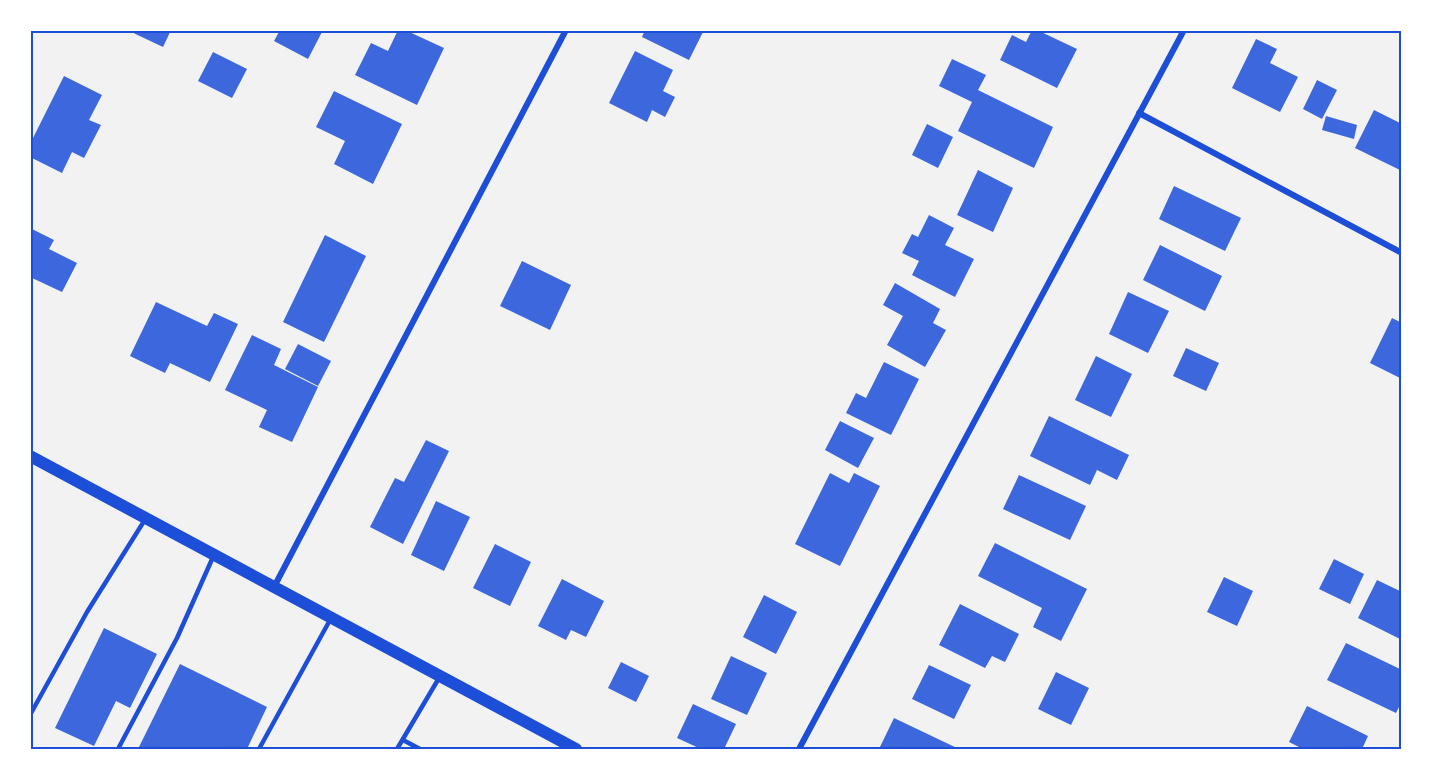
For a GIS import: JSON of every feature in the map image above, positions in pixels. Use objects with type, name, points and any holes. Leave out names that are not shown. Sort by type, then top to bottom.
[{"type":"main road","points":[[30,456],[576,749]]},
{"type":"street","points":[[274,587],[566,30]]},
{"type":"street","points":[[799,749],[1184,30]]},
{"type":"street","points":[[1139,113],[1402,253]]},
{"type":"lane","points":[[30,715],[87,612],[146,518]]},
{"type":"lane","points":[[118,749],[177,638],[214,554]]},
{"type":"lane","points":[[259,749],[331,617]]},
{"type":"lane","points":[[397,749],[440,676]]},
{"type":"lane","points":[[403,740],[420,749]]},
{"type":"building","points":[[127,30],[171,30],[163,47]]},
{"type":"building","points":[[280,30],[323,30],[308,59],[274,41]]},
{"type":"building","points":[[398,30],[405,30],[444,48],[417,105],[355,75],[371,43],[388,51]]},
{"type":"building","points":[[645,30],[704,30],[689,60],[642,37]]},
{"type":"building","points":[[1032,30],[1037,30],[1077,49],[1057,88],[1000,60],[1012,35],[1026,42]]},
{"type":"building","points":[[1256,39],[1277,49],[1270,63],[1298,77],[1280,112],[1232,88]]},
{"type":"building","points":[[635,51],[673,70],[663,91],[675,97],[665,117],[652,110],[647,122],[609,103]]},
{"type":"building","points":[[213,52],[247,69],[232,98],[198,81]]},
{"type":"building","points":[[952,59],[986,75],[978,90],[1053,127],[1034,168],[958,131],[972,102],[939,86]]},
{"type":"building","points":[[64,76],[102,95],[89,120],[101,125],[84,158],[72,152],[62,173],[30,157],[30,144]]},
{"type":"building","points":[[1317,80],[1337,90],[1322,119],[1303,109]]},
{"type":"building","points":[[334,91],[402,124],[373,184],[334,164],[345,141],[316,127]]},
{"type":"building","points":[[1374,110],[1402,124],[1402,171],[1355,148]]},
{"type":"building","points":[[1326,116],[1357,125],[1354,139],[1322,130]]},
{"type":"building","points":[[927,124],[953,137],[938,168],[912,155]]},
{"type":"building","points":[[978,170],[1013,188],[993,232],[957,215]]},
{"type":"building","points":[[1174,186],[1241,218],[1225,251],[1159,219]]},
{"type":"building","points":[[929,215],[954,228],[945,245],[974,259],[955,297],[912,275],[919,261],[902,253],[912,234],[918,237]]},
{"type":"building","points":[[30,228],[54,240],[49,249],[77,263],[62,292],[30,277]]},
{"type":"building","points":[[325,235],[366,256],[324,342],[283,322]]},
{"type":"building","points":[[1160,245],[1222,276],[1205,311],[1143,280]]},
{"type":"building","points":[[522,261],[571,285],[550,330],[500,306]]},
{"type":"building","points":[[895,283],[940,309],[933,323],[946,330],[925,367],[887,345],[903,316],[883,305]]},
{"type":"building","points":[[1128,292],[1169,311],[1148,353],[1109,334]]},
{"type":"building","points":[[156,302],[207,326],[214,313],[238,324],[210,382],[170,363],[165,373],[130,356]]},
{"type":"building","points":[[1392,318],[1402,323],[1402,379],[1370,363]]},
{"type":"building","points":[[252,335],[281,349],[274,365],[318,387],[292,442],[259,427],[267,410],[225,390]]},
{"type":"building","points":[[298,344],[331,361],[318,386],[285,369]]},
{"type":"building","points":[[1186,348],[1219,363],[1206,391],[1173,376]]},
{"type":"building","points":[[1096,356],[1132,374],[1111,417],[1075,400]]},
{"type":"building","points":[[884,362],[919,379],[891,435],[846,413],[856,393],[866,398]]},
{"type":"building","points":[[1049,416],[1129,455],[1117,480],[1097,470],[1090,485],[1030,456]]},
{"type":"building","points":[[840,421],[874,438],[858,468],[825,450]]},
{"type":"building","points":[[426,440],[449,451],[403,544],[370,527],[395,478],[404,482]]},
{"type":"building","points":[[830,473],[849,483],[854,473],[880,486],[840,566],[795,544]]},
{"type":"building","points":[[1019,475],[1086,506],[1070,540],[1003,509]]},
{"type":"building","points":[[436,501],[470,517],[444,571],[411,555]]},
{"type":"building","points":[[995,543],[1087,589],[1061,641],[1033,627],[1042,608],[978,576]]},
{"type":"building","points":[[495,544],[531,562],[510,606],[473,588]]},
{"type":"building","points":[[1334,559],[1364,574],[1350,604],[1319,589]]},
{"type":"building","points":[[1224,577],[1253,591],[1237,626],[1207,612]]},
{"type":"building","points":[[562,579],[604,601],[586,637],[571,630],[566,640],[538,626]]},
{"type":"building","points":[[1377,580],[1402,592],[1402,640],[1358,618]]},
{"type":"building","points":[[764,595],[797,612],[776,654],[743,637]]},
{"type":"building","points":[[960,604],[1019,634],[1005,662],[992,656],[985,668],[939,645]]},
{"type":"building","points":[[104,628],[157,654],[130,708],[116,701],[94,746],[55,728]]},
{"type":"building","points":[[1346,643],[1402,670],[1402,701],[1396,713],[1327,680]]},
{"type":"building","points":[[731,656],[767,673],[747,715],[711,699]]},
{"type":"building","points":[[621,662],[649,676],[636,702],[608,688]]},
{"type":"building","points":[[180,664],[267,707],[247,749],[138,749]]},
{"type":"building","points":[[929,665],[971,685],[954,719],[912,699]]},
{"type":"building","points":[[1056,672],[1089,688],[1071,725],[1038,709]]},
{"type":"building","points":[[693,704],[736,724],[724,749],[701,749],[677,738]]},
{"type":"building","points":[[1307,706],[1368,736],[1362,749],[1303,749],[1289,742]]},
{"type":"building","points":[[894,718],[959,749],[879,749]]}]
